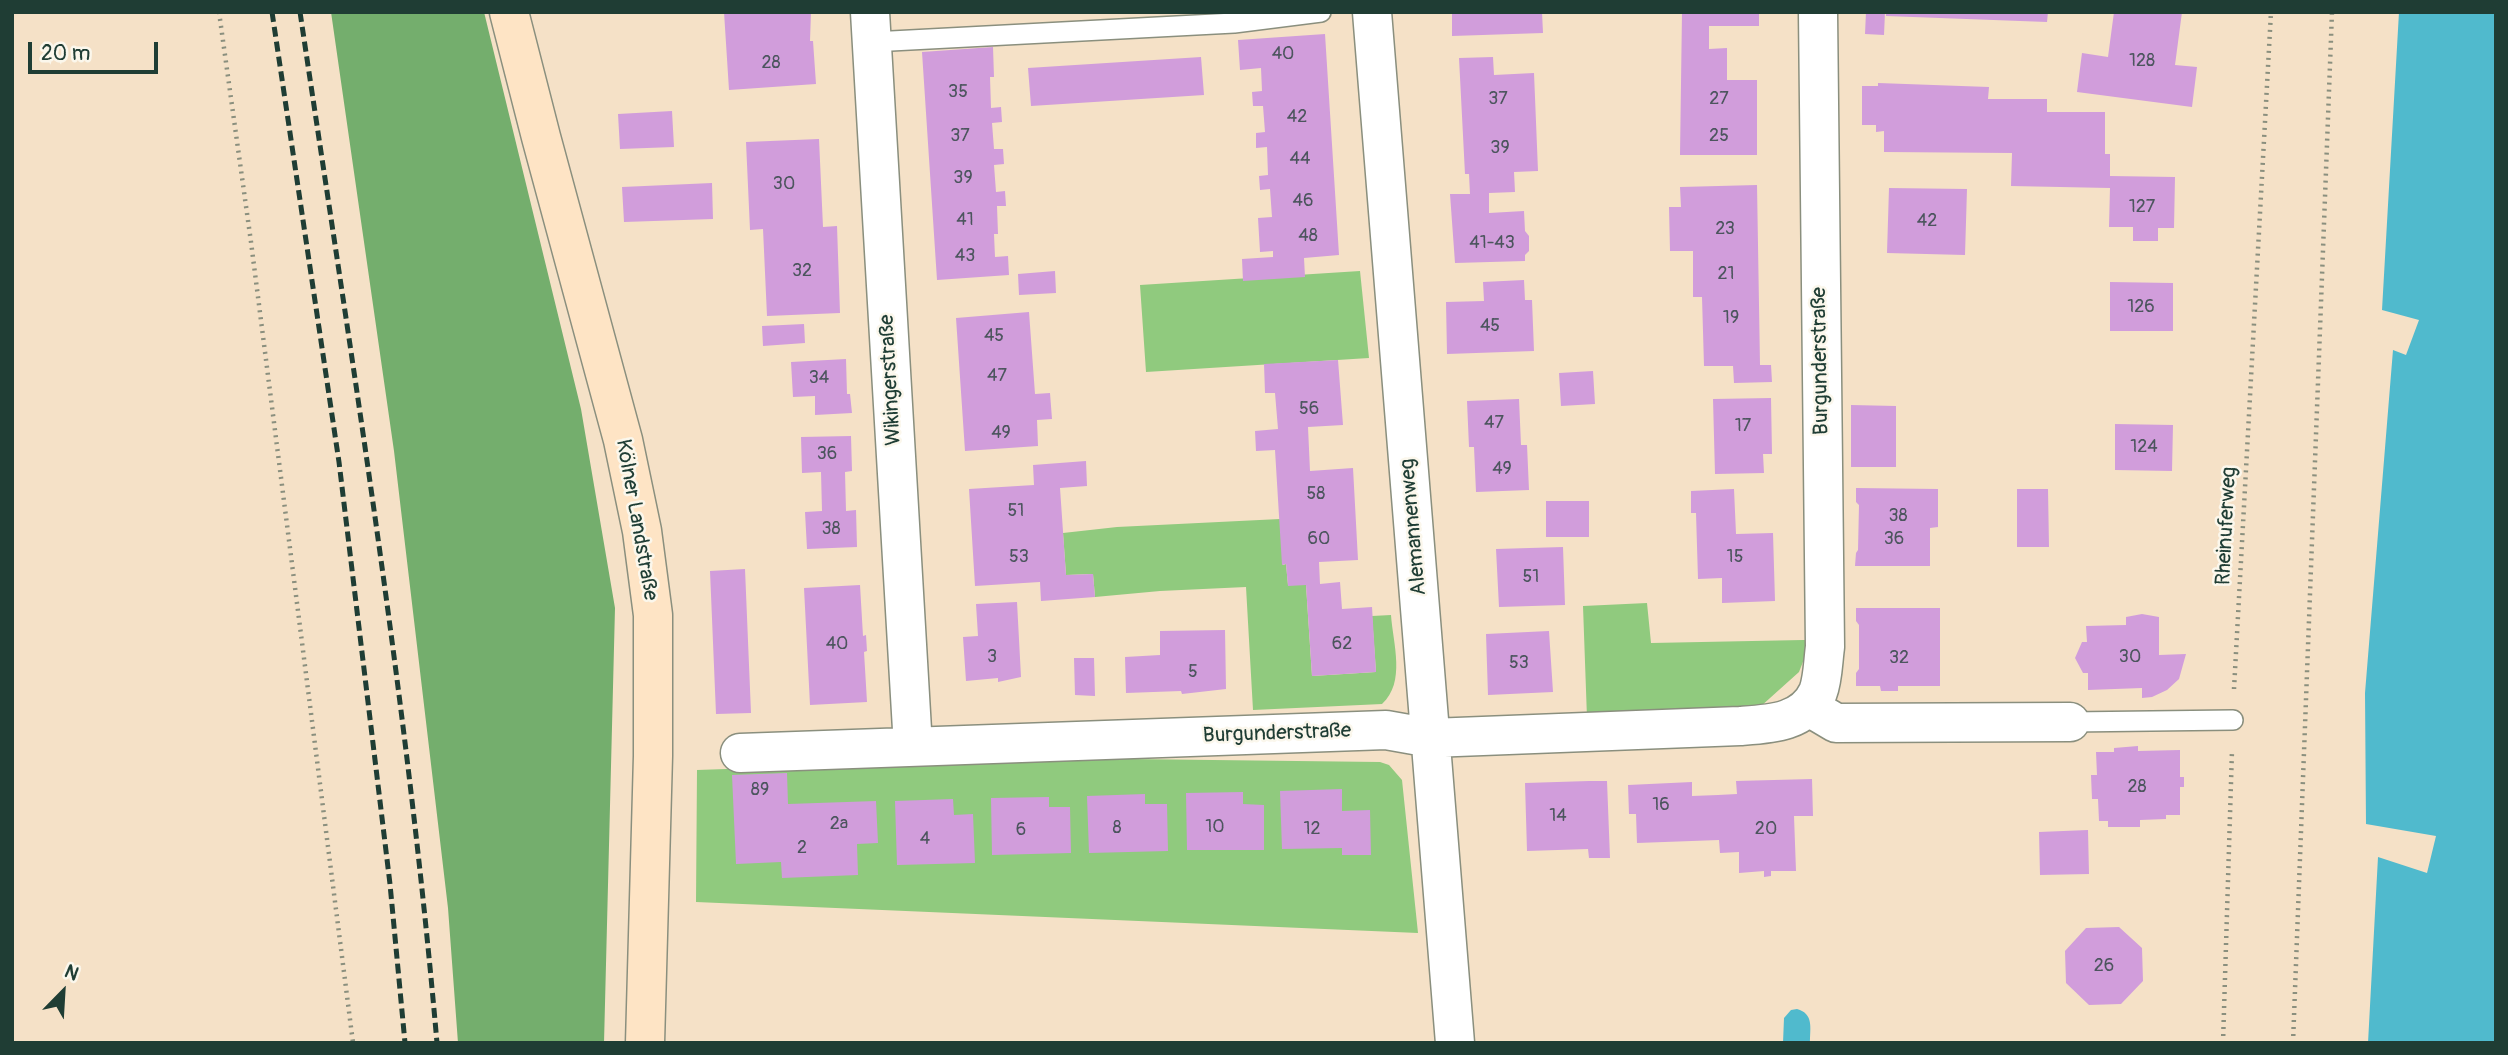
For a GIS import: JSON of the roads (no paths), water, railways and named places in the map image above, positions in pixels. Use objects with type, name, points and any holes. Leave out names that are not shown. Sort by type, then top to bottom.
[{"type":"main road","name":"Kölner Landstraße","points":[[509,12],[623,440],[644,543],[653,615],[653,730],[645,1043]]},
{"type":"street","name":"Alemannenweg","points":[[1372,12],[1455,1043]]},
{"type":"street","name":"Burgunderstraße","points":[[740,753],[1386,730],[1431,738],[1776,724],[1809,707],[1819,690],[1825,647],[1818,12]]},
{"type":"street","name":"Wikingerstraße","points":[[871,27],[913,747]]},
{"type":"street","points":[[1809,707],[1836,723],[2070,722]]},
{"type":"lane","points":[[871,27],[1234,23],[1321,12]]},
{"type":"lane","points":[[2070,722],[2233,720]]},
{"type":"water","points":[[2399,12],[2496,12],[2496,1043],[2368,1043],[2378,857],[2427,873],[2436,836],[2366,824],[2365,693],[2393,350],[2406,355],[2419,320],[2382,310]]},
{"type":"water","points":[[1797,1009],[1809,1018],[1810,1043],[1783,1043],[1784,1018],[1791,1010]]},
{"type":"railway","points":[[272,12],[339,462],[390,884],[405,1043]]},
{"type":"railway","points":[[300,12],[394,656],[425,914],[437,1043]]}]
